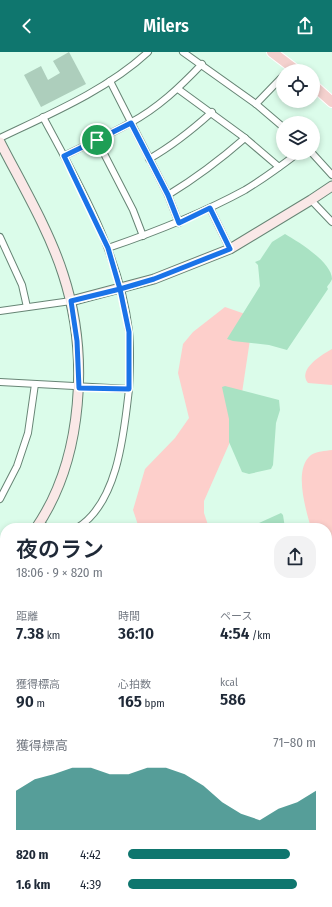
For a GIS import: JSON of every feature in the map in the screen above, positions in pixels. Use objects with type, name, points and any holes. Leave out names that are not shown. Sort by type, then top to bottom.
[{"type":"main road","points":[[272,52],[285,64]]},
{"type":"main road","points":[[320,91],[332,102]]},
{"type":"street","points":[[0,138],[110,81],[133,66],[148,52]]},
{"type":"street","points":[[183,52],[202,64],[256,104],[276,121]]},
{"type":"street","points":[[64,156],[131,123],[178,88],[202,64]]},
{"type":"street","points":[[110,81],[168,195],[179,223]]},
{"type":"street","points":[[256,104],[276,83]]},
{"type":"street","points":[[178,88],[245,138],[278,167]]},
{"type":"street","points":[[149,159],[169,148],[212,112]]},
{"type":"street","points":[[43,117],[64,156],[108,248],[120,289],[129,332],[129,389],[124,428],[118,458],[105,498],[85,523]]},
{"type":"street","points":[[168,195],[193,180],[245,138]]},
{"type":"street","points":[[97,140],[133,210],[143,236]]},
{"type":"street","points":[[0,142],[49,238],[63,272],[71,301],[77,341],[79,388],[75,420],[64,468],[56,491],[40,523]]},
{"type":"street","points":[[108,248],[179,223],[210,208],[246,189],[288,160]]},
{"type":"street","points":[[319,160],[332,174]]},
{"type":"street","points":[[0,311],[71,301],[154,279],[230,249],[332,186]]},
{"type":"street","points":[[311,200],[332,222]]},
{"type":"street","points":[[210,208],[230,249]]},
{"type":"street","points":[[0,237],[22,285],[27,307]]},
{"type":"street","points":[[0,382],[79,388],[129,389]]},
{"type":"street","points":[[0,499],[17,466],[28,433],[35,384]]},
{"type":"shaded area","points":[[285,234],[313,253],[326,266],[332,279],[327,287],[328,289],[287,350],[269,345],[227,339],[260,286],[258,265],[255,262],[260,260],[272,242]]},
{"type":"shaded area","points":[[225,307],[248,315],[251,333],[237,426],[204,501],[204,513],[207,523],[137,523],[133,510],[145,469],[175,438],[189,418],[178,373],[183,344],[193,332]]},
{"type":"shaded area","points":[[332,349],[332,385],[308,383],[305,378],[308,368],[322,355]]},
{"type":"shaded area","points":[[225,386],[279,400],[280,410],[276,423],[273,465],[271,469],[249,474],[242,472],[229,442],[229,419],[222,387]]},
{"type":"shaded area","points":[[332,450],[332,523],[310,523],[304,501],[302,490],[303,470],[306,461],[311,455],[318,452]]},
{"type":"shaded area","points":[[281,513],[283,515],[284,523],[259,523]]},
{"type":"building","points":[[69,52],[86,84],[41,107],[24,75],[41,66],[48,80],[60,73],[53,61]]},
{"type":"route","points":[[97,140],[64,156],[108,248],[120,289],[71,301],[77,341],[79,388],[129,389],[129,332],[120,289],[190,266],[230,249],[210,208],[179,223],[168,195],[131,123],[97,140]]}]
